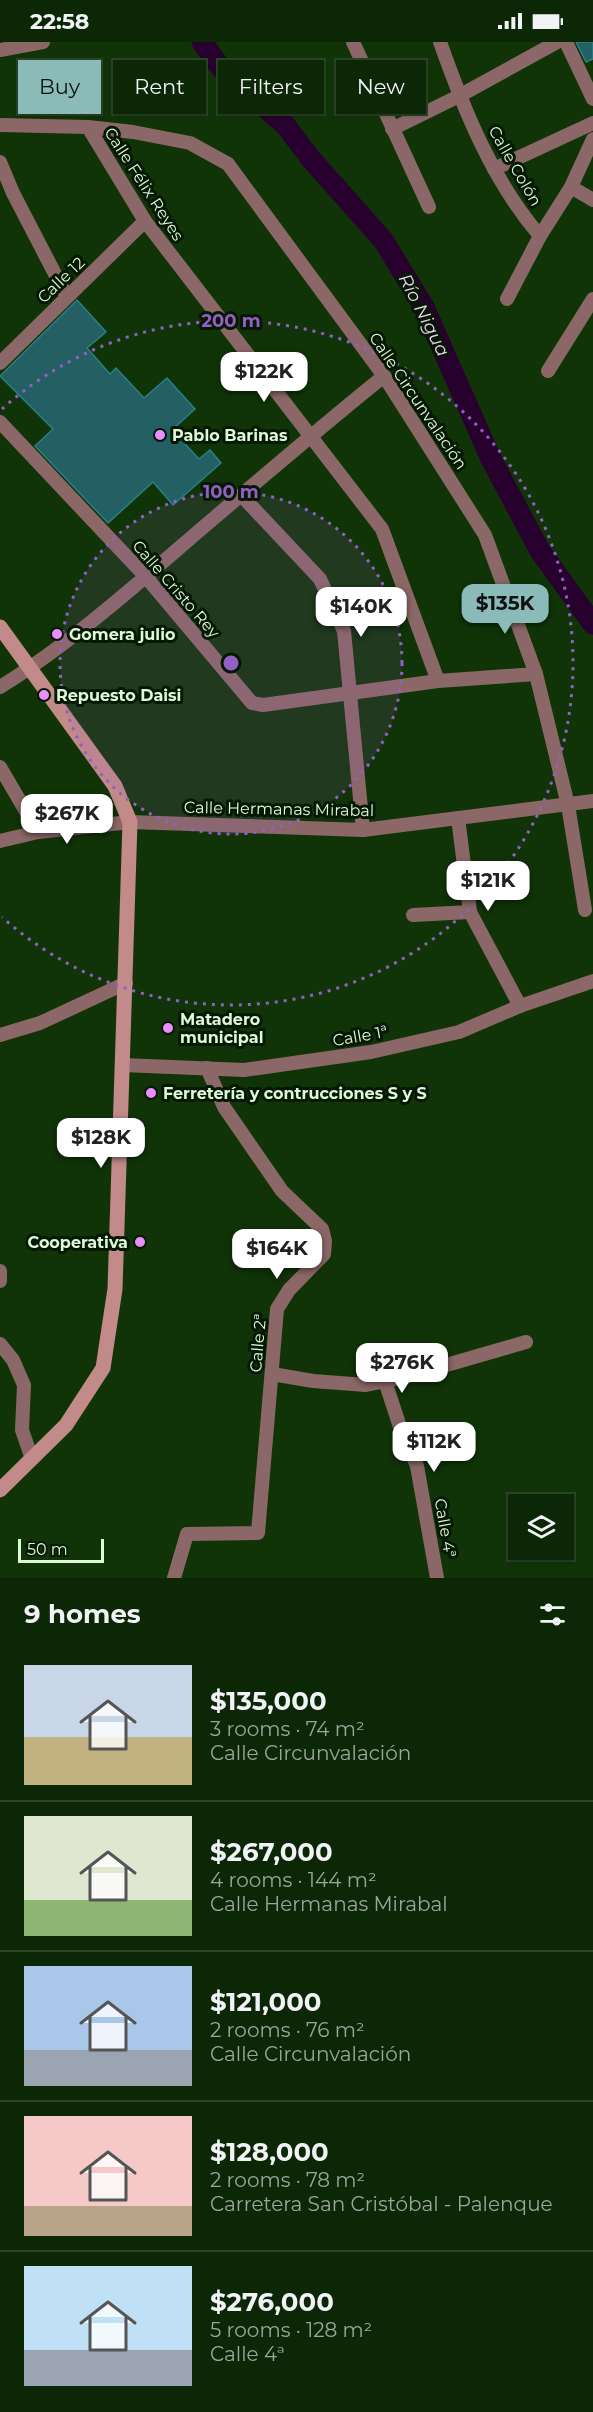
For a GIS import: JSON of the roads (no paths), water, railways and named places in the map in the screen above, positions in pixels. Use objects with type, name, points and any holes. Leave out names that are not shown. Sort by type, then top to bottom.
[{"type":"main road","points":[[0,627],[115,786],[130,822],[115,1289],[103,1368],[66,1425],[0,1490]]},
{"type":"street","points":[[0,50],[43,42]]},
{"type":"street","points":[[353,42],[429,207]]},
{"type":"street","name":"Calle Colón","points":[[440,42],[459,96],[494,169],[517,209],[540,236]]},
{"type":"street","points":[[392,129],[459,96],[557,42]]},
{"type":"street","points":[[566,42],[593,99]]},
{"type":"street","points":[[494,169],[593,123]]},
{"type":"street","name":"Calle Circunvalación","points":[[0,125],[88,127],[133,132],[190,143],[228,164],[384,375],[484,535],[536,674],[568,805],[585,910]]},
{"type":"street","name":"Calle Félix Reyes","points":[[88,127],[145,222],[382,529],[438,681]]},
{"type":"street","points":[[507,299],[540,236],[571,187],[593,139]]},
{"type":"street","points":[[0,162],[13,194],[67,297]]},
{"type":"street","points":[[571,187],[593,200]]},
{"type":"street","name":"Calle 12","points":[[0,363],[145,222]]},
{"type":"street","points":[[548,371],[593,299]]},
{"type":"street","points":[[0,687],[31,668],[146,577],[309,436],[384,375]]},
{"type":"street","name":"Calle Cristo Rey","points":[[0,422],[146,577],[252,702],[263,705],[438,681],[536,674]]},
{"type":"street","points":[[241,495],[320,579],[344,631],[352,694],[363,830]]},
{"type":"street","points":[[0,767],[38,832]]},
{"type":"street","name":"Calle Hermanas Mirabal","points":[[0,841],[38,832],[130,822],[363,830],[593,801]]},
{"type":"street","points":[[458,818],[470,912],[520,1006]]},
{"type":"street","points":[[413,915],[470,912]]},
{"type":"street","name":"Calle 1ª","points":[[122,1065],[244,1070],[371,1052],[459,1032],[520,1006],[593,981]]},
{"type":"street","points":[[0,1035],[40,1023],[126,983]]},
{"type":"street","name":"Calle 2ª","points":[[174,1578],[187,1534],[258,1533],[276,1309],[289,1290],[324,1254],[325,1241],[322,1229],[282,1191],[224,1107],[207,1068]]},
{"type":"street","points":[[0,1271],[0,1281]]},
{"type":"street","points":[[272,1374],[312,1381],[366,1384],[405,1377],[526,1342]]},
{"type":"street","points":[[0,1344],[13,1360],[24,1385],[22,1430],[32,1459]]},
{"type":"street","name":"Calle 4ª","points":[[385,1381],[401,1430],[417,1466],[437,1578]]},
{"type":"waterway","name":"Río Nigua","points":[[202,42],[221,68],[286,126],[311,159],[383,240],[424,307],[491,459],[540,551],[593,624]]},
{"type":"place","name":"Pablo Barinas","points":[[160,435]]},
{"type":"place","name":"Gomera julio","points":[[57,634]]},
{"type":"place","name":"Repuesto Daisi","points":[[44,695]]},
{"type":"place","name":"Matadero municipal","points":[[168,1028]]},
{"type":"place","name":"Ferretería y contrucciones S y S","points":[[151,1093]]},
{"type":"place","name":"Cooperativa","points":[[140,1242]]}]
